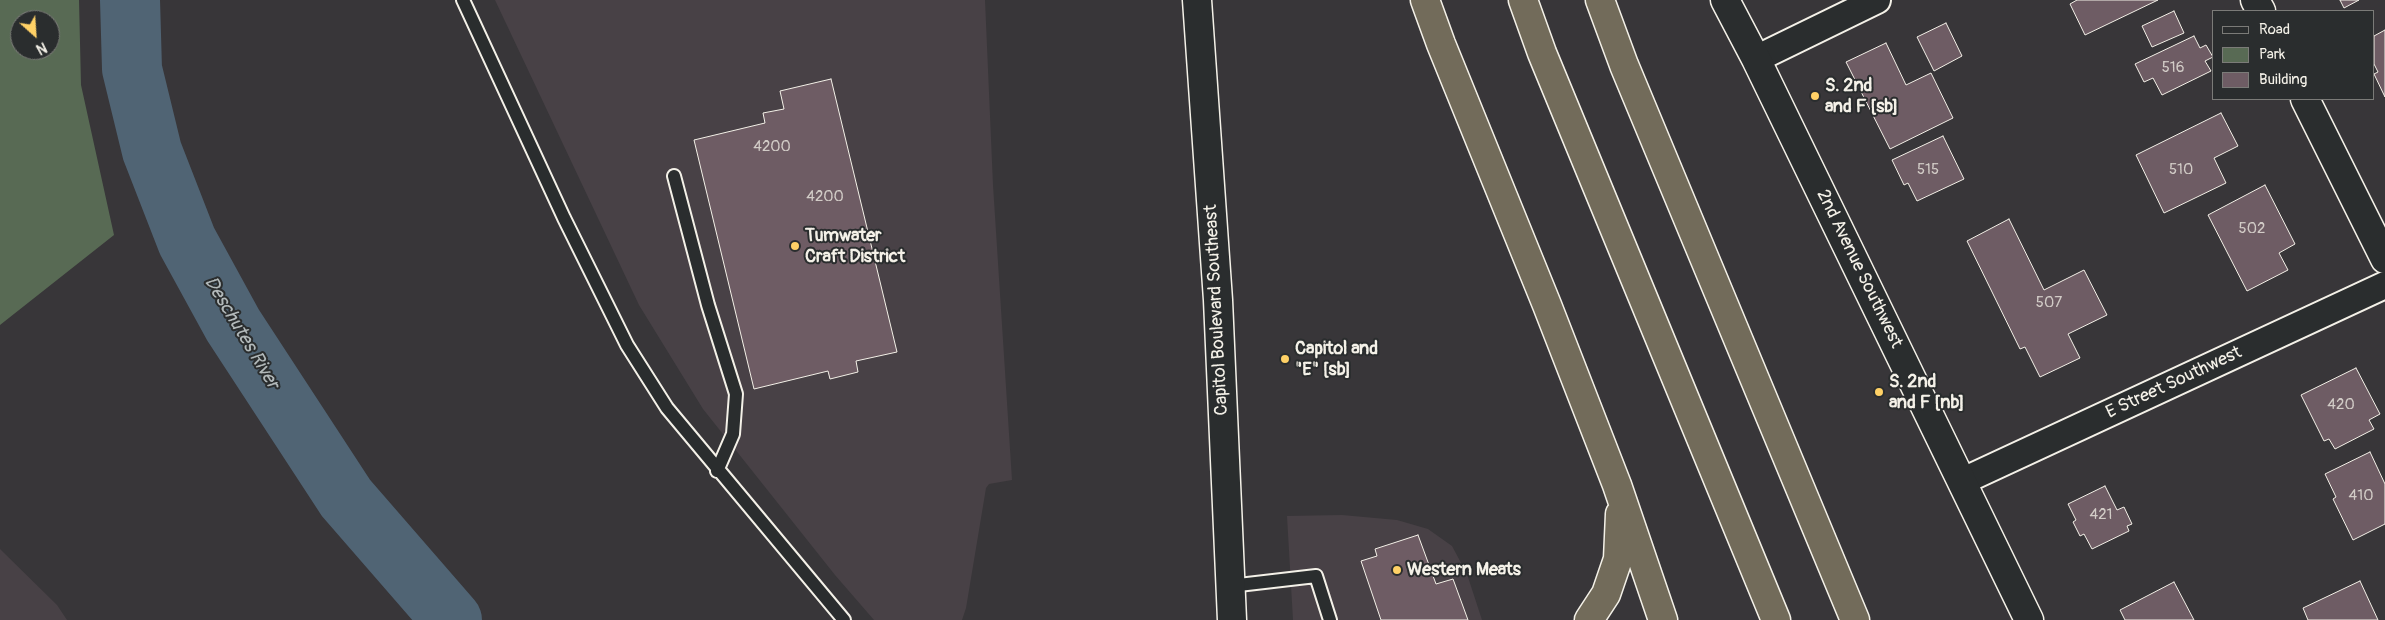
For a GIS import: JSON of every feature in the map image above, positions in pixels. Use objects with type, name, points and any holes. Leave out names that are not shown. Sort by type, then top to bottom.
[{"type":"highway","points":[[1426,0],[1440,44],[1547,305],[1617,485],[1663,620]]},
{"type":"highway","points":[[1522,0],[1542,53],[1776,620]]},
{"type":"highway","points":[[1600,0],[1624,65],[1856,620]]},
{"type":"highway","points":[[1589,620],[1606,594],[1618,559],[1621,521],[1617,485]]},
{"type":"street","name":"Capitol Boulevard Southeast","points":[[1197,0],[1218,300],[1232,620]]},
{"type":"street","name":"2nd Avenue Southwest","points":[[1725,0],[1756,59],[2030,620]]},
{"type":"street","points":[[1756,59],[1878,0]]},
{"type":"street","points":[[2306,100],[2385,259]]},
{"type":"street","name":"E Street Southwest","points":[[1963,481],[2385,284]]},
{"type":"street","points":[[1230,586],[1246,620]]},
{"type":"lane","points":[[463,0],[560,209],[627,345],[667,408],[717,471],[844,620]]},
{"type":"lane","points":[[674,176],[708,305],[736,394],[733,434],[717,471]]},
{"type":"lane","points":[[1230,586],[1316,576],[1330,620]]},
{"type":"shaded area","name":"Tumwater Craft District","points":[[495,0],[985,0],[993,185],[1012,480],[989,484],[986,488],[966,608],[962,620],[874,620],[835,575],[703,409],[639,305]]},
{"type":"shaded area","points":[[1342,515],[1397,520],[1428,529],[1452,546],[1467,574],[1482,620],[1293,620],[1287,516]]},
{"type":"shaded area","points":[[0,549],[57,605],[67,620],[0,620]]},
{"type":"green space","points":[[0,0],[79,0],[81,85],[114,235],[0,325]]},
{"type":"building","points":[[2077,0],[2158,0],[2085,35],[2070,4]]},
{"type":"building","points":[[2340,0],[2359,0],[2344,8]]},
{"type":"building","points":[[2174,11],[2184,33],[2152,47],[2142,26]]},
{"type":"building","points":[[1946,23],[1962,56],[1934,71],[1917,37]]},
{"type":"building","points":[[2385,30],[2385,97],[2375,76],[2375,74],[2378,72],[2375,66],[2375,35]]},
{"type":"building","points":[[2194,36],[2200,48],[2206,45],[2212,55],[2212,58],[2205,61],[2211,71],[2162,95],[2153,78],[2144,82],[2135,64]]},
{"type":"building","points":[[1886,43],[1906,85],[1931,73],[1953,118],[1890,149],[1846,62]]},
{"type":"building","name":"Tumwater Craft District","points":[[831,79],[897,352],[856,361],[858,372],[830,379],[828,371],[754,389],[694,140],[765,123],[763,113],[784,109],[780,91]]},
{"type":"building","points":[[2221,113],[2238,146],[2214,158],[2226,183],[2164,213],[2136,155]]},
{"type":"building","points":[[1943,136],[1964,179],[1917,201],[1908,183],[1904,185],[1892,160]]},
{"type":"building","points":[[2265,185],[2295,244],[2279,253],[2288,270],[2247,291],[2208,215]]},
{"type":"building","points":[[2009,219],[2044,290],[2084,270],[2107,315],[2068,334],[2080,358],[2040,377],[2025,347],[2020,349],[1967,241]]},
{"type":"building","points":[[2356,368],[2380,414],[2369,420],[2374,429],[2335,449],[2329,439],[2324,441],[2301,395]]},
{"type":"building","points":[[2370,452],[2385,484],[2385,524],[2353,540],[2333,499],[2336,497],[2325,474]]},
{"type":"building","points":[[2105,486],[2117,510],[2124,507],[2132,524],[2127,526],[2129,531],[2092,549],[2084,534],[2080,536],[2073,522],[2076,520],[2068,504]]},
{"type":"building","name":"Western Meats","points":[[1418,535],[1436,584],[1453,579],[1468,620],[1381,620],[1361,561],[1377,556],[1375,549]]},
{"type":"building","points":[[2360,581],[2378,620],[2308,620],[2303,608]]},
{"type":"building","points":[[2174,582],[2194,620],[2125,620],[2120,610]]},
{"type":"waterway","name":"Deschutes River","points":[[130,0],[132,69],[152,151],[187,241],[233,325],[346,498],[452,620]]},
{"type":"place","name":"S. 2nd and F [sb]","points":[[1815,96]]},
{"type":"place","name":"Tumwater Craft District","points":[[795,246]]},
{"type":"place","name":"Capitol and \"E\" [sb]","points":[[1285,359]]},
{"type":"place","name":"S. 2nd and F [nb]","points":[[1879,392]]},
{"type":"place","name":"Western Meats","points":[[1397,570]]}]
